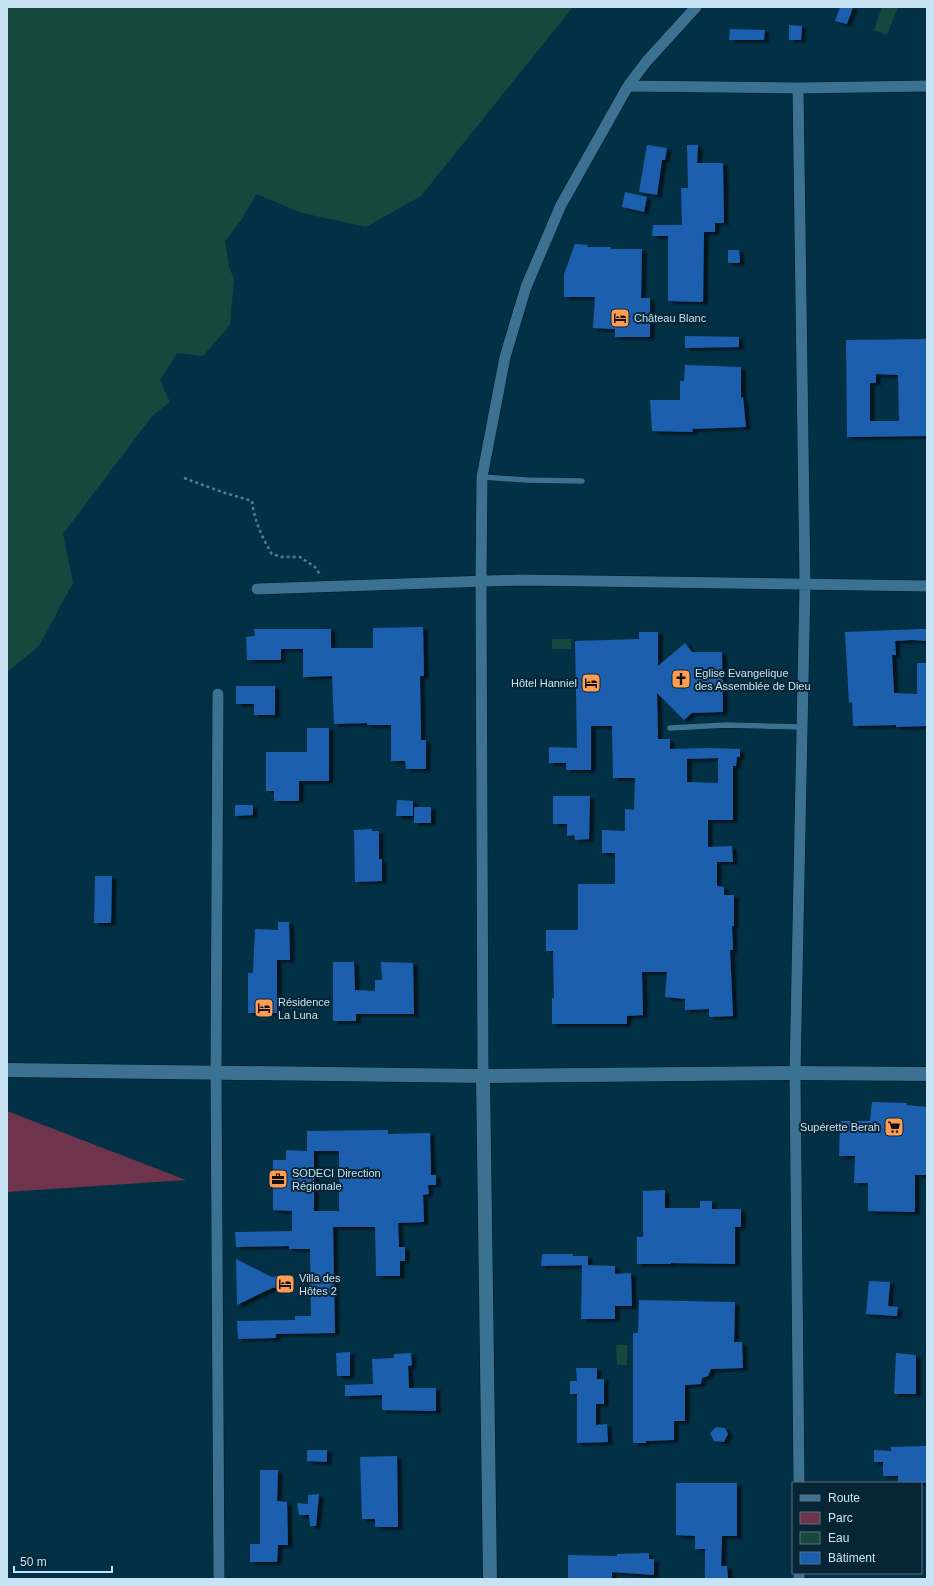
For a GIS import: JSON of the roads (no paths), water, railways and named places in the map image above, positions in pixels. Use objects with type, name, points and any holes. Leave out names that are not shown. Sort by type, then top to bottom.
[{"type":"street","points":[[490,1579],[483,1076],[482,477],[505,357],[526,287],[561,205],[628,86],[646,62],[696,7]]},
{"type":"street","points":[[628,86],[798,88],[927,86]]},
{"type":"street","points":[[798,88],[805,584],[795,1073],[799,1482]]},
{"type":"street","points":[[257,588],[520,580],[927,586]]},
{"type":"street","points":[[218,694],[216,1072],[219,1579]]},
{"type":"street","points":[[7,1070],[483,1076],[795,1073],[927,1074]]},
{"type":"lane","points":[[482,477],[526,480],[582,481]]},
{"type":"lane","points":[[670,728],[726,725],[802,727]]},
{"type":"water","points":[[7,7],[573,7],[421,196],[366,227],[302,213],[256,194],[242,219],[225,241],[229,267],[234,279],[230,325],[203,356],[177,353],[160,380],[170,402],[152,416],[63,534],[73,583],[39,646],[7,672]]},
{"type":"water","points":[[882,7],[898,7],[887,35],[874,30]]},
{"type":"water","points":[[552,639],[571,639],[571,649],[552,649]]},
{"type":"water","points":[[616,1345],[627,1345],[627,1365],[617,1365]]},
{"type":"place","name":"Château Blanc","points":[[620,318]]},
{"type":"place","name":"Eglise Evangelique des Assemblée de Dieu","points":[[681,679]]},
{"type":"place","name":"Hôtel Hanniel","points":[[591,683]]},
{"type":"place","name":"Résidence La Luna","points":[[264,1008]]},
{"type":"place","name":"Supérette Berah","points":[[894,1127]]},
{"type":"place","name":"SODECI Direction Régionale","points":[[278,1179]]},
{"type":"place","name":"Villa des Hôtes 2","points":[[285,1284]]}]
